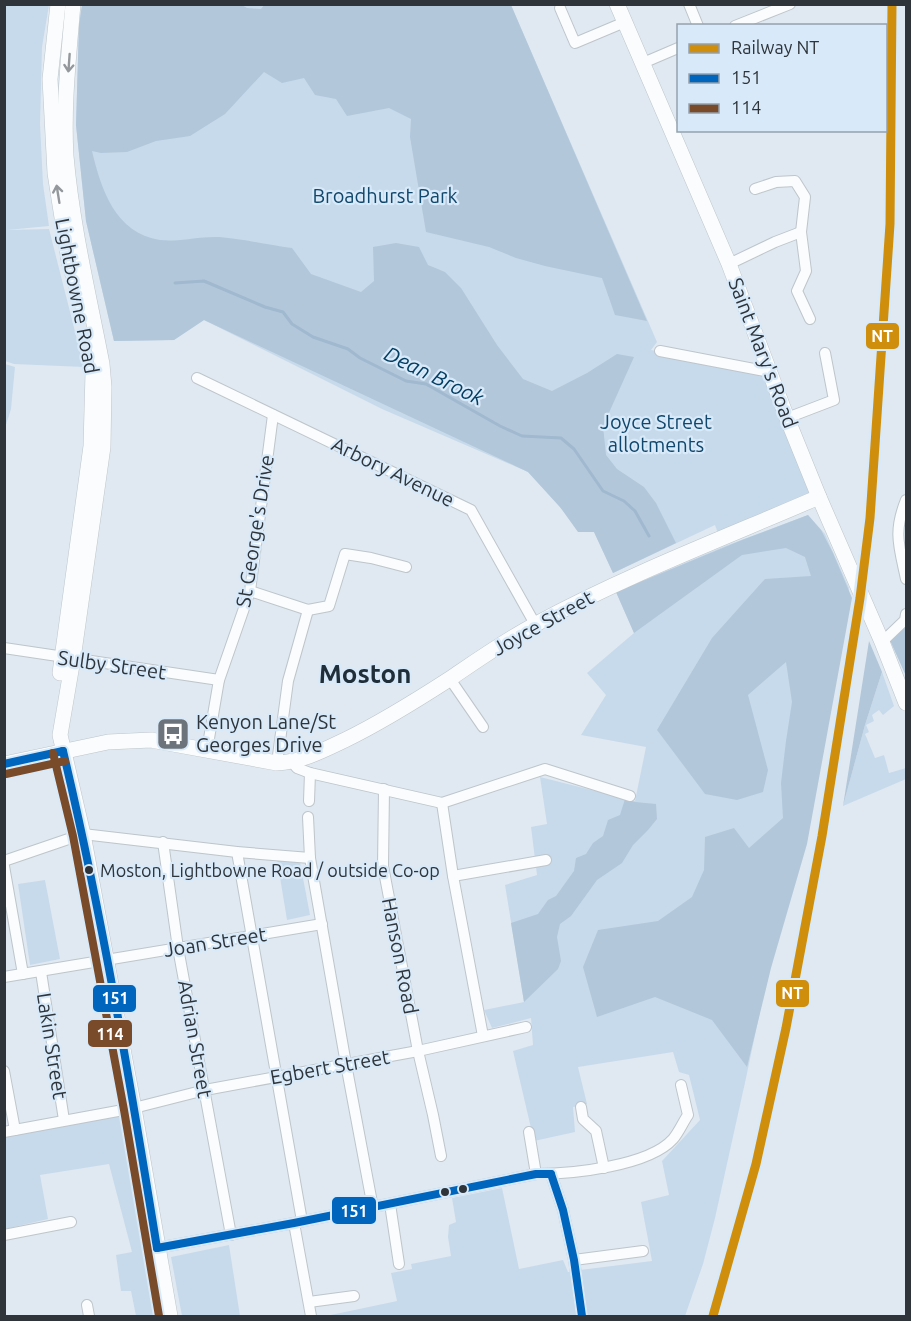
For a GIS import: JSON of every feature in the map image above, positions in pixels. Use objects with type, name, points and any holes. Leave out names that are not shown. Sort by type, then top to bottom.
[{"type":"main road","name":"Lightbowne Road","points":[[58,4],[50,79],[55,173],[69,262],[84,314],[93,364],[94,386],[92,446],[60,735],[83,834],[107,960],[170,1317]]},
{"type":"main road","name":"Lightbowne Road","points":[[67,658],[103,447],[104,387],[102,364],[73,213],[66,155],[66,105],[73,4]]},
{"type":"main road","name":"Saint Mary's Road","points":[[617,4],[675,129],[787,418],[906,703]]},
{"type":"main road","name":"Joyce Street","points":[[285,763],[335,745],[368,728],[535,624],[613,585],[819,497]]},
{"type":"main road","points":[[4,764],[108,742],[151,740],[285,763]]},
{"type":"street","points":[[689,4],[697,24]]},
{"type":"street","points":[[738,24],[762,10],[790,4]]},
{"type":"street","points":[[560,8],[575,43],[625,22]]},
{"type":"street","points":[[643,63],[677,48]]},
{"type":"street","points":[[755,189],[776,182],[795,182],[805,197],[801,232],[806,271],[796,291],[810,319]]},
{"type":"street","points":[[729,264],[801,232]]},
{"type":"street","points":[[660,351],[770,372]]},
{"type":"street","points":[[787,418],[834,400],[825,353]]},
{"type":"street","name":"Arbory Avenue","points":[[197,378],[471,510],[535,624]]},
{"type":"street","name":"St George's Drive","points":[[207,750],[219,680],[249,591],[273,415]]},
{"type":"street","points":[[906,500],[900,516],[898,537],[906,579]]},
{"type":"street","points":[[249,591],[308,610],[329,606],[345,554],[406,567]]},
{"type":"street","points":[[308,610],[288,681],[285,763],[310,772],[442,803],[545,769],[630,796]]},
{"type":"street","points":[[882,642],[905,620],[906,614]]},
{"type":"street","name":"Sulby Street","points":[[4,648],[219,680]]},
{"type":"street","points":[[450,679],[483,727]]},
{"type":"street","points":[[309,801],[310,772]]},
{"type":"street","name":"Hanson Road","points":[[384,789],[383,866],[418,1051],[441,1156]]},
{"type":"street","points":[[442,803],[453,876],[483,1036]]},
{"type":"street","points":[[308,817],[310,858],[374,1208]]},
{"type":"street","points":[[4,861],[83,834],[310,858]]},
{"type":"street","name":"Adrian Street","points":[[163,842],[178,948],[231,1235]]},
{"type":"street","points":[[237,852],[276,1077],[311,1317]]},
{"type":"street","points":[[453,876],[546,860]]},
{"type":"street","points":[[4,866],[23,974]]},
{"type":"street","name":"Joan Street","points":[[4,977],[322,924]]},
{"type":"street","name":"Lakin Street","points":[[41,972],[63,1120]]},
{"type":"street","name":"Egbert Street","points":[[10,1131],[134,1107],[205,1090],[418,1051],[526,1026]]},
{"type":"street","points":[[4,1071],[10,1131]]},
{"type":"street","points":[[157,1248],[374,1208],[536,1174],[604,1168],[653,1154],[673,1139],[688,1115],[681,1085]]},
{"type":"street","points":[[581,1107],[583,1119],[596,1131],[604,1168]]},
{"type":"street","points":[[529,1132],[536,1174]]},
{"type":"street","points":[[551,1174],[563,1210],[574,1260],[582,1317]]},
{"type":"street","points":[[390,1204],[399,1264]]},
{"type":"street","points":[[4,1235],[70,1222]]},
{"type":"street","points":[[574,1260],[643,1251]]},
{"type":"street","points":[[309,1302],[354,1296]]},
{"type":"street","points":[[87,1305],[89,1317]]},
{"type":"green space","points":[[5,4],[49,5],[42,47],[40,124],[43,184],[49,226],[7,230],[49,229],[84,367],[14,364],[5,361]]},
{"type":"green space","name":"Broadhurst Park","points":[[82,5],[511,5],[657,342],[651,350],[770,372],[819,497],[720,539],[715,525],[613,573],[594,532],[578,527],[528,472],[382,409],[204,320],[174,340],[114,341],[86,221],[76,125],[79,25]]},
{"type":"green space","points":[[5,364],[15,367],[11,409],[5,428]]},
{"type":"green space","points":[[808,515],[825,534],[849,588],[746,1078],[703,1264],[685,1316],[588,1316],[580,1270],[652,1261],[641,1202],[669,1195],[662,1161],[700,1120],[689,1075],[679,1072],[673,1052],[578,1067],[587,1104],[573,1107],[575,1132],[534,1141],[513,1051],[533,1045],[531,1018],[492,1028],[484,1010],[524,1002],[505,885],[537,875],[531,827],[547,824],[540,777],[635,801],[646,747],[581,735],[606,695],[587,673],[634,633],[616,592],[725,546]]},
{"type":"green space","points":[[882,672],[894,706],[883,715],[879,710],[872,715],[874,721],[866,725],[869,732],[865,734],[875,758],[884,755],[889,773],[906,768],[906,779],[843,806],[865,725]]},
{"type":"green space","points":[[277,859],[300,862],[310,915],[287,920]]},
{"type":"green space","points":[[45,880],[60,959],[30,965],[18,884]]},
{"type":"green space","points":[[125,1113],[160,1316],[136,1316],[131,1291],[121,1291],[116,1255],[132,1252],[109,1164],[40,1175],[48,1219],[5,1229],[4,1225],[4,1134]]},
{"type":"green space","points":[[502,1188],[519,1269],[563,1260],[568,1272],[572,1272],[577,1316],[326,1316],[397,1301],[391,1273],[412,1269],[411,1264],[451,1256],[449,1225],[456,1222],[452,1198]]},
{"type":"green space","points":[[229,1245],[240,1316],[182,1316],[171,1257]]},
{"type":"shaded area","name":"Broadhurst Park","points":[[240,4],[247,8],[261,9],[265,4],[511,5],[647,321],[615,315],[602,278],[545,266],[489,247],[426,232],[410,137],[411,119],[389,108],[347,116],[336,99],[315,95],[304,78],[282,83],[264,72],[225,114],[190,136],[156,141],[127,152],[92,151],[100,180],[112,207],[121,219],[145,236],[160,240],[219,237],[292,248],[311,274],[361,292],[374,281],[373,247],[396,243],[419,247],[428,265],[445,272],[461,288],[497,345],[523,379],[552,391],[617,354],[634,357],[603,426],[606,455],[617,469],[644,487],[656,503],[676,543],[613,573],[594,532],[578,532],[560,507],[528,472],[204,320],[174,340],[114,341],[86,221],[76,125],[79,25],[82,5]]},
{"type":"shaded area","points":[[808,515],[821,530],[852,598],[807,844],[771,968],[747,1067],[712,1020],[655,997],[597,1017],[583,967],[598,930],[658,921],[692,897],[704,870],[705,837],[734,828],[749,848],[783,818],[781,783],[792,702],[786,662],[748,695],[768,770],[763,792],[737,800],[705,794],[657,730],[712,638],[765,579],[811,576],[805,557],[786,548],[742,555],[634,633],[616,592]]},
{"type":"shaded area","points":[[906,614],[906,676],[888,636]]},
{"type":"shaded area","points":[[869,641],[882,672],[843,806]]},
{"type":"shaded area","points":[[625,799],[656,804],[657,819],[633,845],[622,863],[597,880],[571,916],[560,924],[557,937],[561,961],[558,969],[524,1002],[511,923],[538,914],[548,900],[556,896],[574,871],[576,858],[586,854],[593,843],[603,836],[608,820],[620,815]]},
{"type":"waterway","name":"Dean Brook","points":[[175,283],[204,281],[265,307],[283,312],[292,324],[313,337],[348,349],[360,358],[406,381],[426,384],[522,436],[561,438],[574,449],[603,491],[624,501],[635,511],[649,536]]},
{"type":"rail line","name":"NT","points":[[713,1316],[756,1164],[786,1028],[822,836],[860,598],[870,518],[890,224],[892,4]]},
{"type":"transit line","name":"151","points":[[63,751],[103,936],[157,1248]]},
{"type":"transit line","name":"151","points":[[4,764],[63,751]]},
{"type":"transit line","name":"114","points":[[53,753],[73,836],[124,1110],[159,1316]]},
{"type":"transit line","name":"114","points":[[6,774],[65,761]]},
{"type":"transit line","name":"151","points":[[157,1248],[536,1174],[551,1174]]},
{"type":"transit line","name":"151","points":[[551,1174],[563,1210],[574,1260],[582,1316]]},
{"type":"place","name":"Kenyon Lane/St Georges Drive","points":[[173,734]]},
{"type":"place","name":"Moston, Lightbowne Road / outside Co-op","points":[[89,870]]},
{"type":"district","name":"Moston","points":[[365,674]]},
{"type":"park label","name":"Joyce Street allotments","points":[[656,434]]}]
